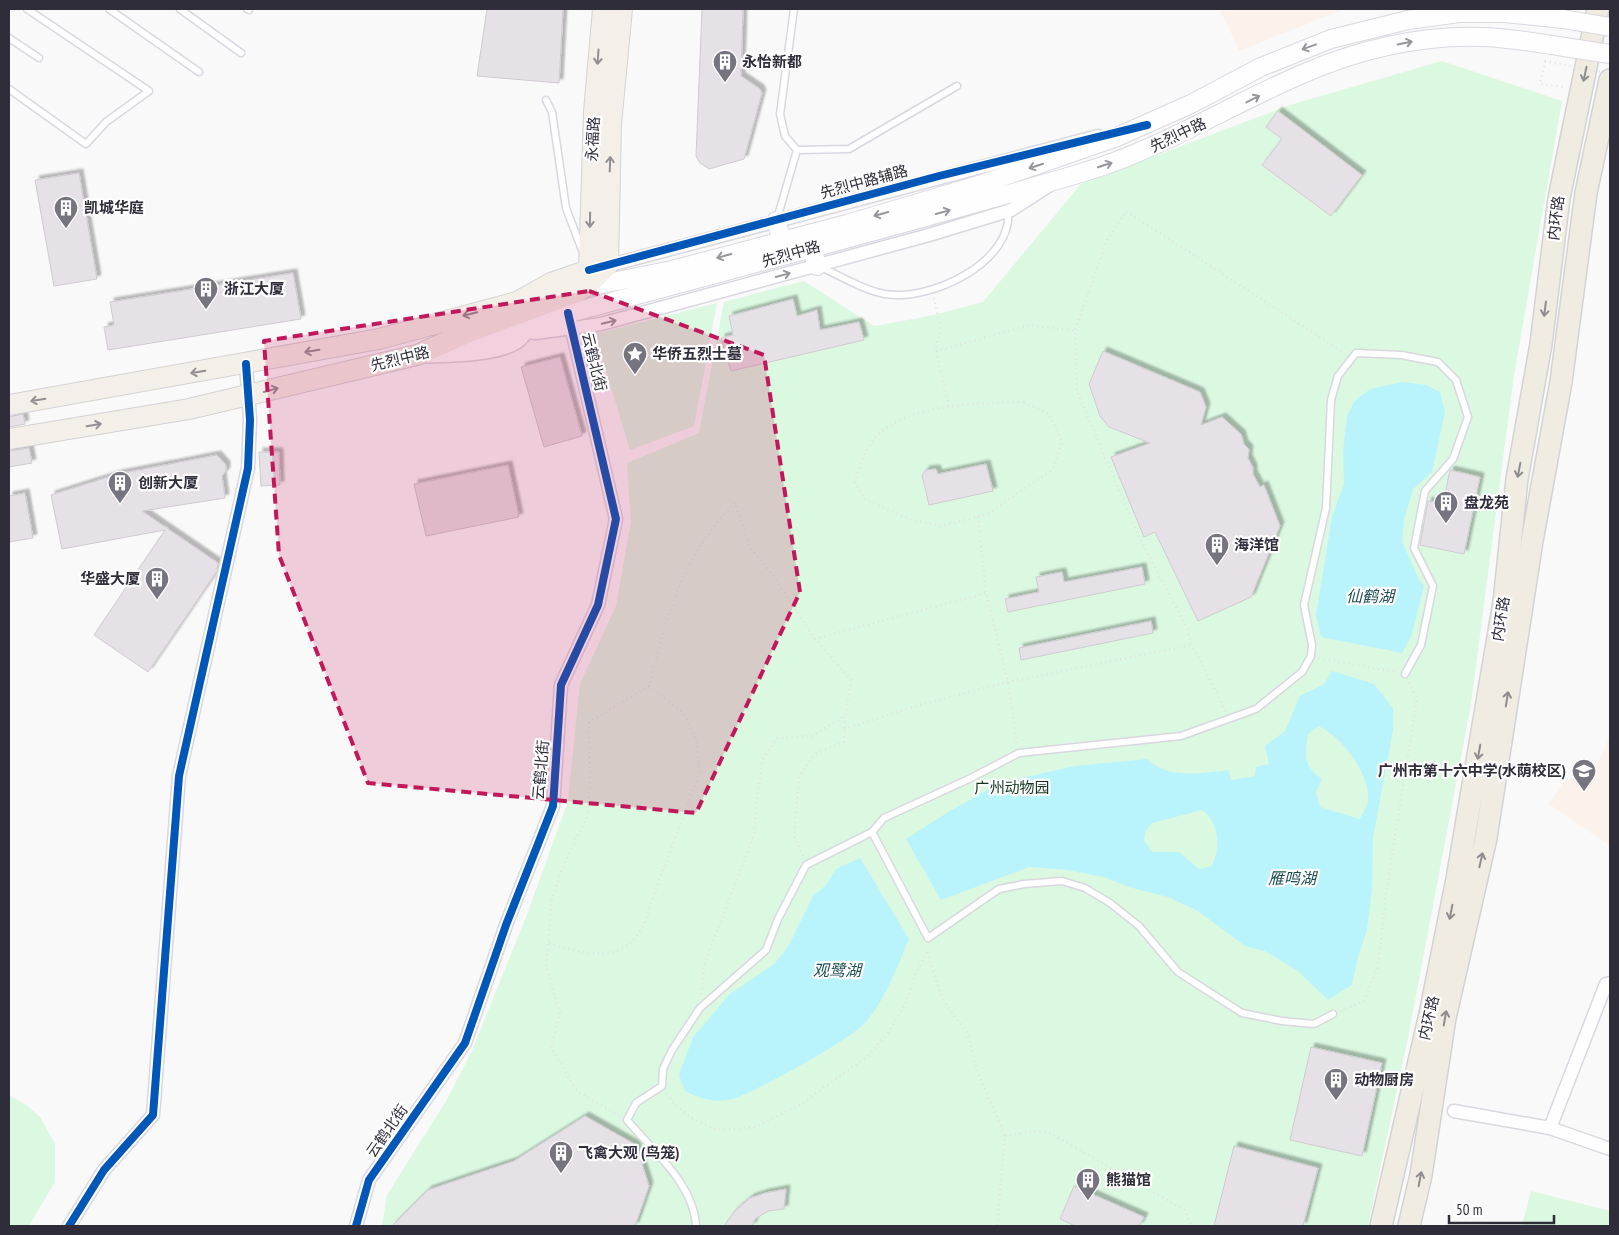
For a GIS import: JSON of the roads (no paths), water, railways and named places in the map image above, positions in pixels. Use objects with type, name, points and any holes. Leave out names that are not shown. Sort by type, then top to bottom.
[{"type":"highway","name":"内环路","points":[[1381,1226],[1430,1014],[1457,879],[1504,602],[1517,479],[1541,344],[1559,198],[1598,9]]},
{"type":"highway","name":"内环路","points":[[1409,1226],[1422,1166],[1445,1018],[1486,838],[1532,541],[1561,382],[1586,194],[1610,80]]},
{"type":"highway","points":[[1579,256],[1610,114]]},
{"type":"main road","name":"永福路","points":[[597,277],[594,121],[603,9]]},
{"type":"main road","name":"永福路","points":[[597,277],[622,9]]},
{"type":"main road","name":"先烈中路","points":[[597,277],[672,270],[847,224],[979,185],[1147,125],[1270,63],[1307,47],[1408,20],[1459,13],[1504,13],[1610,26]]},
{"type":"main road","points":[[1346,36],[1353,56]]},
{"type":"main road","name":"先烈中路","points":[[9,405],[379,339],[520,320],[570,321],[652,293],[812,248],[1007,203],[1058,179],[1126,158],[1160,144],[1300,75],[1353,56],[1412,42],[1462,36],[1486,37],[1610,54]]},
{"type":"main road","points":[[776,221],[782,240]]},
{"type":"main road","points":[[812,248],[817,266]]},
{"type":"main road","points":[[520,320],[562,299],[597,277],[652,293]]},
{"type":"main road","name":"先烈中路","points":[[9,439],[249,396],[417,355],[464,334],[520,320]]},
{"type":"street","name":"先烈中路辅路","points":[[597,277],[776,221],[939,176],[1147,125]]},
{"type":"street","points":[[570,321],[601,324],[817,266],[1007,203]]},
{"type":"street","name":"云鹤北街","points":[[356,1226],[369,1180],[466,1043],[506,925],[553,806],[561,685],[598,605],[616,519],[588,390],[570,321]]},
{"type":"street","points":[[69,1226],[104,1170],[154,1115],[179,776],[248,468],[249,396],[246,364]]},
{"type":"street","points":[[1550,1128],[1606,984],[1610,984]]},
{"type":"street","points":[[1454,1110],[1550,1128],[1610,1149]]},
{"type":"lane","points":[[9,90],[86,144],[106,122],[149,91],[27,9]]},
{"type":"lane","points":[[109,9],[199,72]]},
{"type":"lane","points":[[180,9],[241,53]]},
{"type":"lane","points":[[794,9],[780,114],[785,136],[797,150]]},
{"type":"lane","points":[[9,38],[39,58]]},
{"type":"lane","points":[[797,150],[848,148],[957,86]]},
{"type":"lane","points":[[546,100],[552,112],[566,208],[597,277]]},
{"type":"lane","points":[[776,221],[797,150]]},
{"type":"lane","points":[[817,266],[885,294],[912,293],[932,289],[966,276],[988,258],[1007,231],[1007,203]]},
{"type":"lane","points":[[696,1226],[696,1214],[685,1191],[627,1120],[636,1103],[662,1086],[663,1069],[672,1050],[700,1008],[766,950],[778,919],[806,865],[872,832],[884,818],[1019,753],[1180,736],[1256,708],[1302,672],[1311,656],[1312,645],[1304,605],[1326,508],[1331,400],[1338,376],[1356,352],[1401,355],[1438,362],[1456,380],[1468,417],[1453,459],[1425,491],[1414,548],[1433,586],[1421,645],[1405,674]]},
{"type":"lane","points":[[872,832],[928,938],[999,890],[1024,884],[1062,881],[1085,888],[1110,903],[1139,926],[1178,972],[1242,1013],[1282,1021],[1314,1024],[1333,1014]]},
{"type":"water","name":"仙鹤湖","points":[[1402,382],[1426,385],[1440,392],[1445,412],[1432,472],[1413,489],[1404,520],[1402,541],[1418,578],[1424,586],[1412,634],[1402,653],[1321,637],[1316,615],[1332,517],[1344,484],[1343,451],[1347,416],[1354,402],[1370,389]]},
{"type":"water","name":"雁鸣湖","points":[[1332,671],[1374,684],[1393,708],[1393,730],[1373,838],[1372,888],[1367,930],[1358,957],[1352,985],[1328,1000],[1298,971],[1265,951],[1245,946],[1198,911],[1168,897],[1129,887],[1104,877],[1067,870],[1029,867],[941,900],[906,839],[950,811],[1000,783],[1075,766],[1148,759],[1155,766],[1164,770],[1186,774],[1229,770],[1231,780],[1255,776],[1256,767],[1269,764],[1265,746],[1285,731],[1300,696],[1324,684]],"holes":[[[1319,726],[1346,748],[1365,779],[1368,802],[1360,819],[1320,807],[1316,792],[1322,779],[1311,770],[1306,754],[1308,734]],[[1202,810],[1212,821],[1217,835],[1217,851],[1212,866],[1199,869],[1179,852],[1153,852],[1144,841],[1145,832],[1152,823]]]},
{"type":"water","name":"观鹭湖","points":[[860,858],[909,939],[890,983],[872,1014],[856,1031],[841,1041],[802,1065],[743,1095],[732,1099],[714,1100],[702,1098],[685,1091],[679,1075],[693,1037],[730,994],[774,964],[788,947],[813,896],[826,885],[836,869]]},
{"type":"place","name":"永怡新都","points":[[725,83]]},
{"type":"place","name":"凯城华庭","points":[[66,229]]},
{"type":"place","name":"浙江大厦","points":[[206,310]]},
{"type":"place","name":"华侨五烈士墓","points":[[635,375]]},
{"type":"place","name":"创新大厦","points":[[120,504]]},
{"type":"place","name":"盘龙苑","points":[[1446,524]]},
{"type":"place","name":"海洋馆","points":[[1217,566]]},
{"type":"place","name":"华盛大厦","points":[[157,600]]},
{"type":"place","name":"广州市第十六中学(水荫校区)","points":[[1584,792]]},
{"type":"place","name":"动物厨房","points":[[1336,1101]]},
{"type":"place","name":"飞禽大观 (鸟笼)","points":[[561,1174]]},
{"type":"place","name":"熊猫馆","points":[[1088,1201]]},
{"type":"park label","name":"广州动物园","points":[[1012,788]]}]
